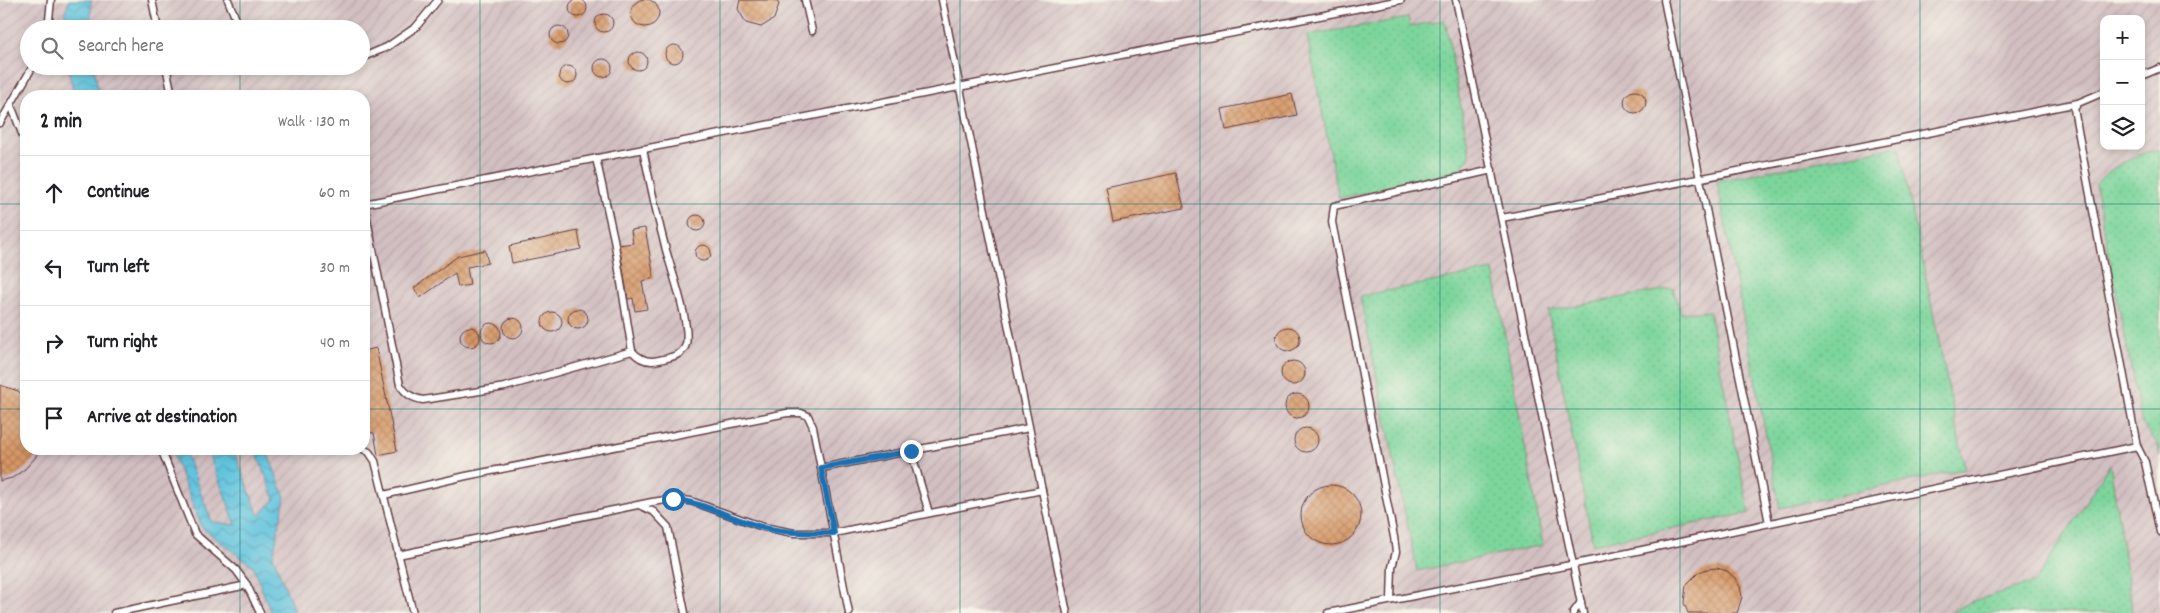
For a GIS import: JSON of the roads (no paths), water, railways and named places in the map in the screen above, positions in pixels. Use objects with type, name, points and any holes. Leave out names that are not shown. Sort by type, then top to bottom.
[{"type":"lane","points":[[49,20],[51,0]]},
{"type":"lane","points":[[152,0],[156,20]]},
{"type":"lane","points":[[228,0],[236,20]]},
{"type":"lane","points":[[370,54],[387,47],[416,27],[438,0]]},
{"type":"lane","points":[[805,0],[812,31]]},
{"type":"lane","points":[[942,0],[1067,613]]},
{"type":"lane","points":[[370,203],[1402,0]]},
{"type":"lane","points":[[1456,0],[1584,613]]},
{"type":"lane","points":[[1664,0],[1769,523]]},
{"type":"lane","points":[[2145,74],[2160,68]]},
{"type":"lane","points":[[0,123],[28,75]]},
{"type":"lane","points":[[168,75],[171,90]]},
{"type":"lane","points":[[1502,218],[2078,103],[2100,94]]},
{"type":"lane","points":[[2078,103],[2074,109],[2137,446],[2145,462],[2160,532]]},
{"type":"lane","points":[[11,105],[20,128]]},
{"type":"lane","points":[[596,158],[614,239],[632,351],[641,359],[655,361],[672,357],[682,352],[686,345],[681,304],[665,250],[643,149]]},
{"type":"lane","points":[[1390,600],[1392,567],[1396,552],[1394,537],[1332,222],[1334,206],[1492,170]]},
{"type":"lane","points":[[370,234],[400,385],[413,398],[423,400],[505,387],[632,351]]},
{"type":"lane","points":[[384,495],[466,476],[787,413],[801,413],[808,416],[813,427],[850,613]]},
{"type":"lane","points":[[821,468],[1029,428]]},
{"type":"lane","points":[[1328,613],[1575,564],[2137,446]]},
{"type":"lane","points":[[911,451],[929,513]]},
{"type":"lane","points":[[370,454],[375,461],[413,613]]},
{"type":"lane","points":[[163,455],[195,534],[227,560],[247,586],[260,613]]},
{"type":"lane","points":[[398,555],[673,499],[691,502],[763,528],[794,533],[834,533],[1042,490]]},
{"type":"lane","points":[[639,505],[654,512],[668,527],[685,613]]},
{"type":"lane","points":[[114,613],[247,586]]},
{"type":"lane","points":[[1573,613],[1582,602]]},
{"type":"water","points":[[69,0],[91,0],[91,20],[65,20],[65,13]]},
{"type":"water","points":[[70,75],[96,75],[98,90],[73,90]]},
{"type":"water","points":[[173,455],[186,455],[212,522],[236,525],[209,455],[235,455],[259,516],[275,499],[257,455],[268,455],[285,497],[273,556],[295,613],[271,613],[253,566],[202,528]]}]
